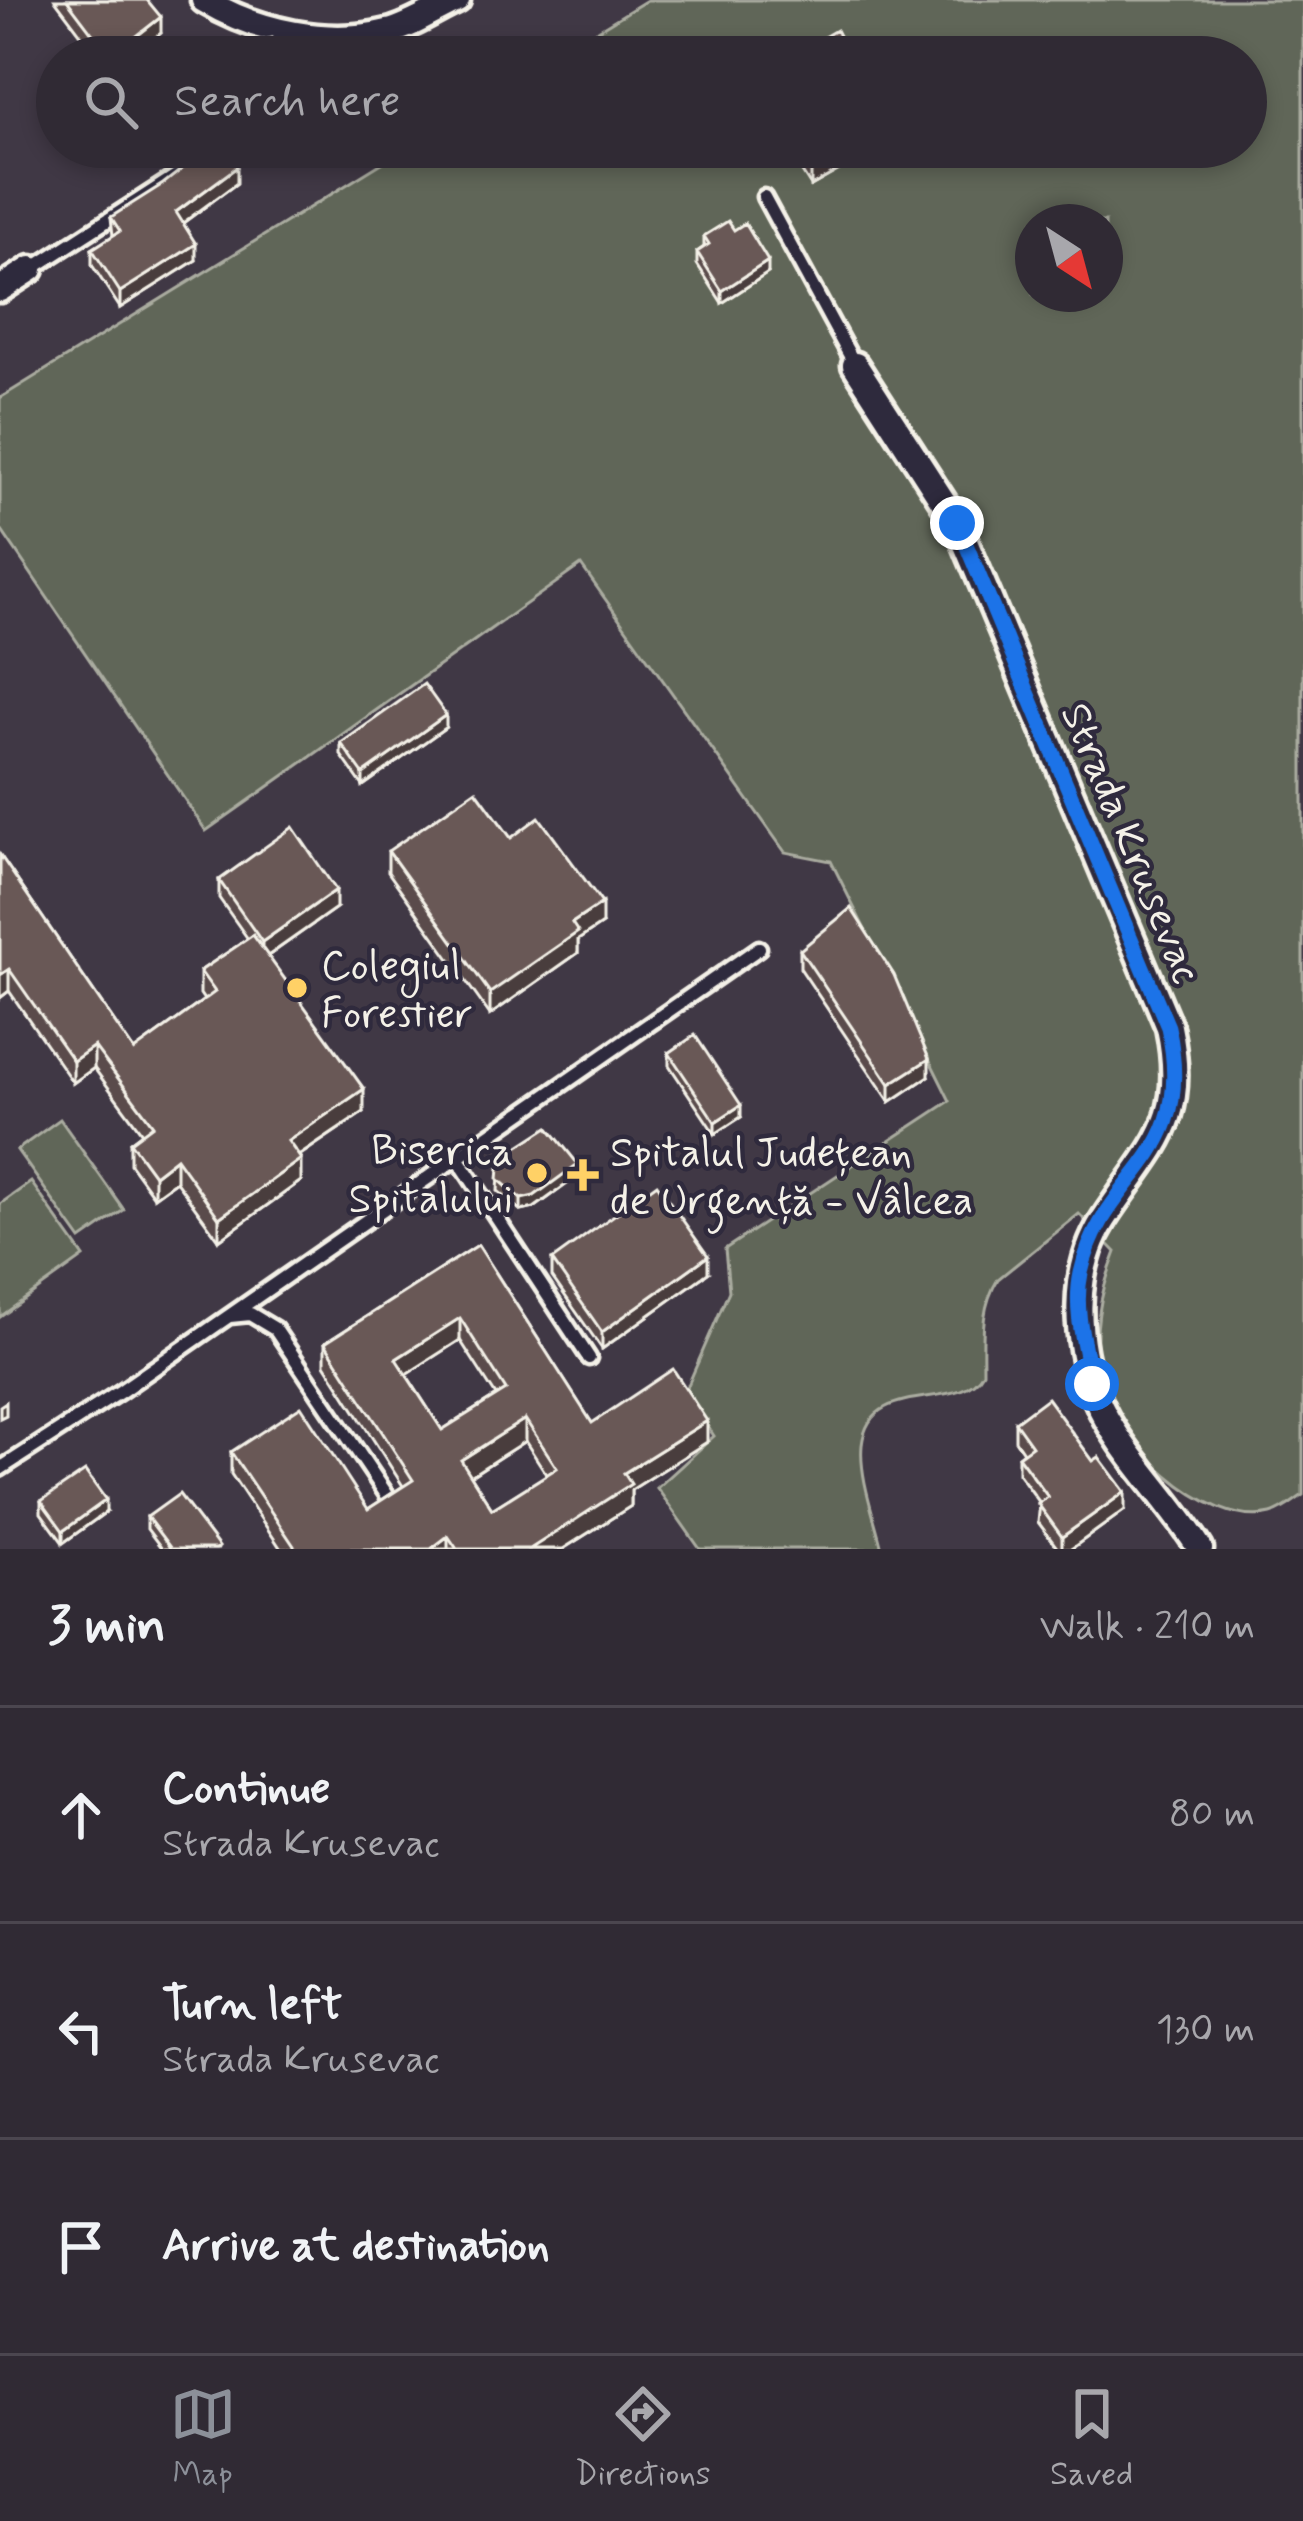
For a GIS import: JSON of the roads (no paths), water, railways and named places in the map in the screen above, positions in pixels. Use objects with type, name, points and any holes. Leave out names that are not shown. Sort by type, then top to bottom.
[{"type":"street","points":[[204,0],[265,26],[310,36]]},
{"type":"street","points":[[365,36],[392,31],[458,0]]},
{"type":"street","points":[[0,289],[31,269]]},
{"type":"street","name":"Strada Krusevac","points":[[855,365],[957,523],[1168,1027],[1176,1062],[1174,1101],[1165,1132],[1102,1222],[1082,1271],[1078,1306],[1099,1404],[1201,1549]]},
{"type":"lane","points":[[31,269],[187,168]]},
{"type":"lane","points":[[764,197],[855,365]]},
{"type":"lane","points":[[0,1469],[759,948]]},
{"type":"lane","points":[[456,1156],[589,1358]]},
{"type":"lane","points":[[228,1316],[250,1314],[275,1329],[387,1495]]},
{"type":"place","name":"Colegiul Forestier","points":[[297,988]]},
{"type":"place","name":"Biserica Spitalului","points":[[537,1173]]},
{"type":"place","name":"Spitalul Județean de Urgență - Vâlcea","points":[[583,1175]]}]
